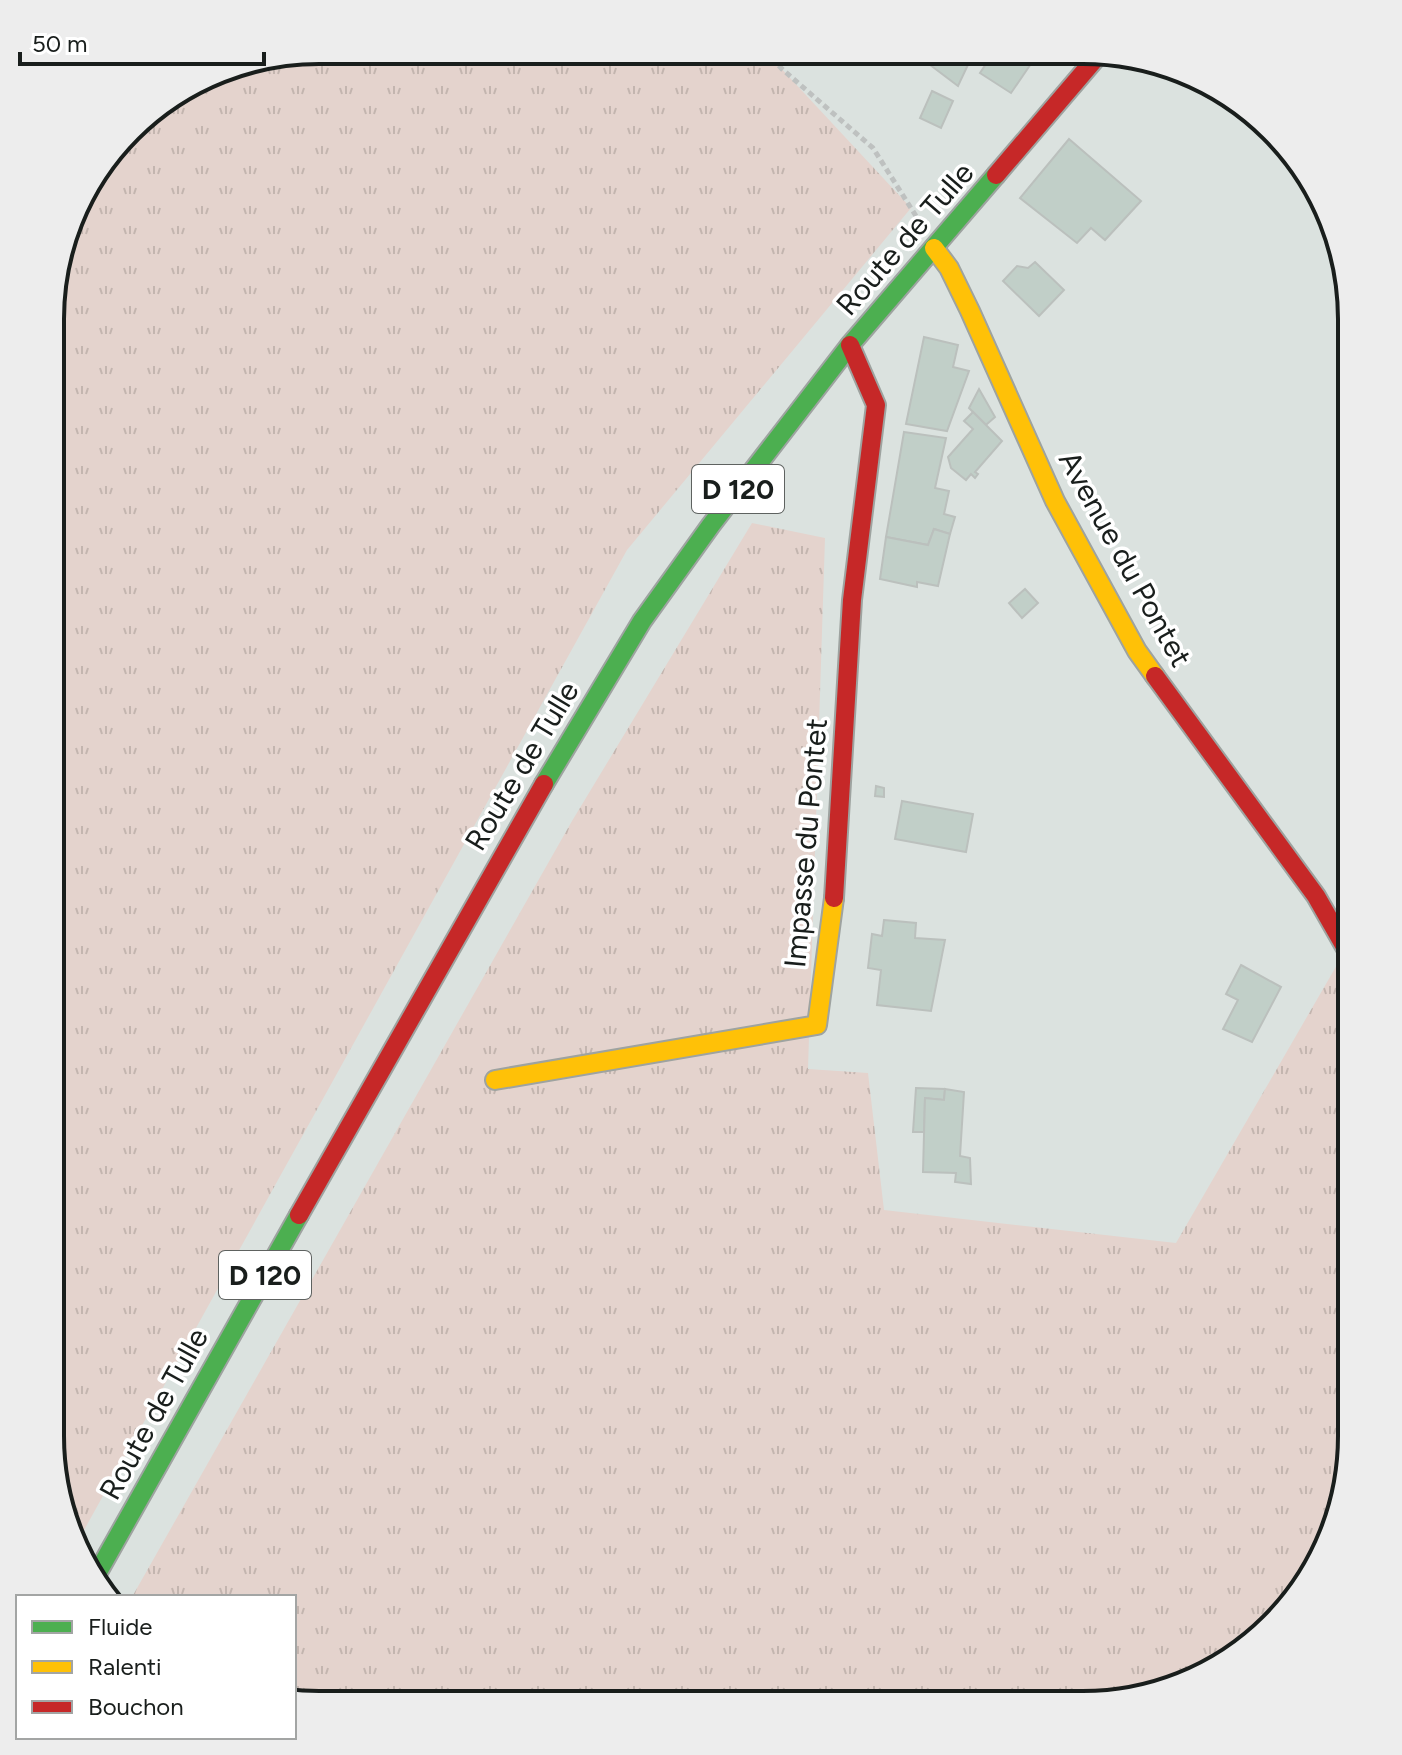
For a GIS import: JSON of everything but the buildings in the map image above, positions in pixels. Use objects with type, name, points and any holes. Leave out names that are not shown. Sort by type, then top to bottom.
[{"type":"street","name":"Route de Tulle","points":[[100,1568],[570,737],[659,597],[850,345],[1090,64]]},
{"type":"street","name":"Avenue du Pontet","points":[[934,248],[949,268],[970,311],[1055,501],[1137,651],[1316,896],[1337,934]]},
{"type":"street","name":"Impasse du Pontet","points":[[495,1080],[817,1025],[833,915],[852,600],[876,405],[850,345]]},
{"type":"path","points":[[777,64],[873,148],[934,248]]},
{"type":"green space","points":[[777,64],[911,208],[627,550],[83,1533],[66,1469],[64,1436],[64,319],[66,286],[73,253],[83,221],[107,177],[151,127],[191,98],[237,78],[286,66]]},
{"type":"green space","points":[[752,523],[825,538],[808,1069],[868,1073],[884,1210],[1176,1243],[1337,964],[1337,1453],[1333,1486],[1312,1549],[1275,1604],[1251,1628],[1211,1657],[1181,1672],[1133,1686],[1100,1690],[302,1690],[296,1689],[296,1595],[133,1595],[572,821]]},
{"type":"traffic: fast","points":[[544,784],[642,621],[711,525],[850,345],[996,175]]},
{"type":"traffic: fast","points":[[100,1568],[299,1215]]},
{"type":"traffic: slow","points":[[934,248],[949,268],[970,311],[1055,501],[1137,651],[1155,676]]},
{"type":"traffic: slow","points":[[495,1080],[817,1025],[834,898]]},
{"type":"traffic: jam","points":[[996,175],[1090,64]]},
{"type":"traffic: jam","points":[[834,898],[852,600],[876,405],[850,345]]},
{"type":"traffic: jam","points":[[1155,676],[1316,896],[1337,934]]},
{"type":"traffic: jam","points":[[299,1215],[544,784]]}]
